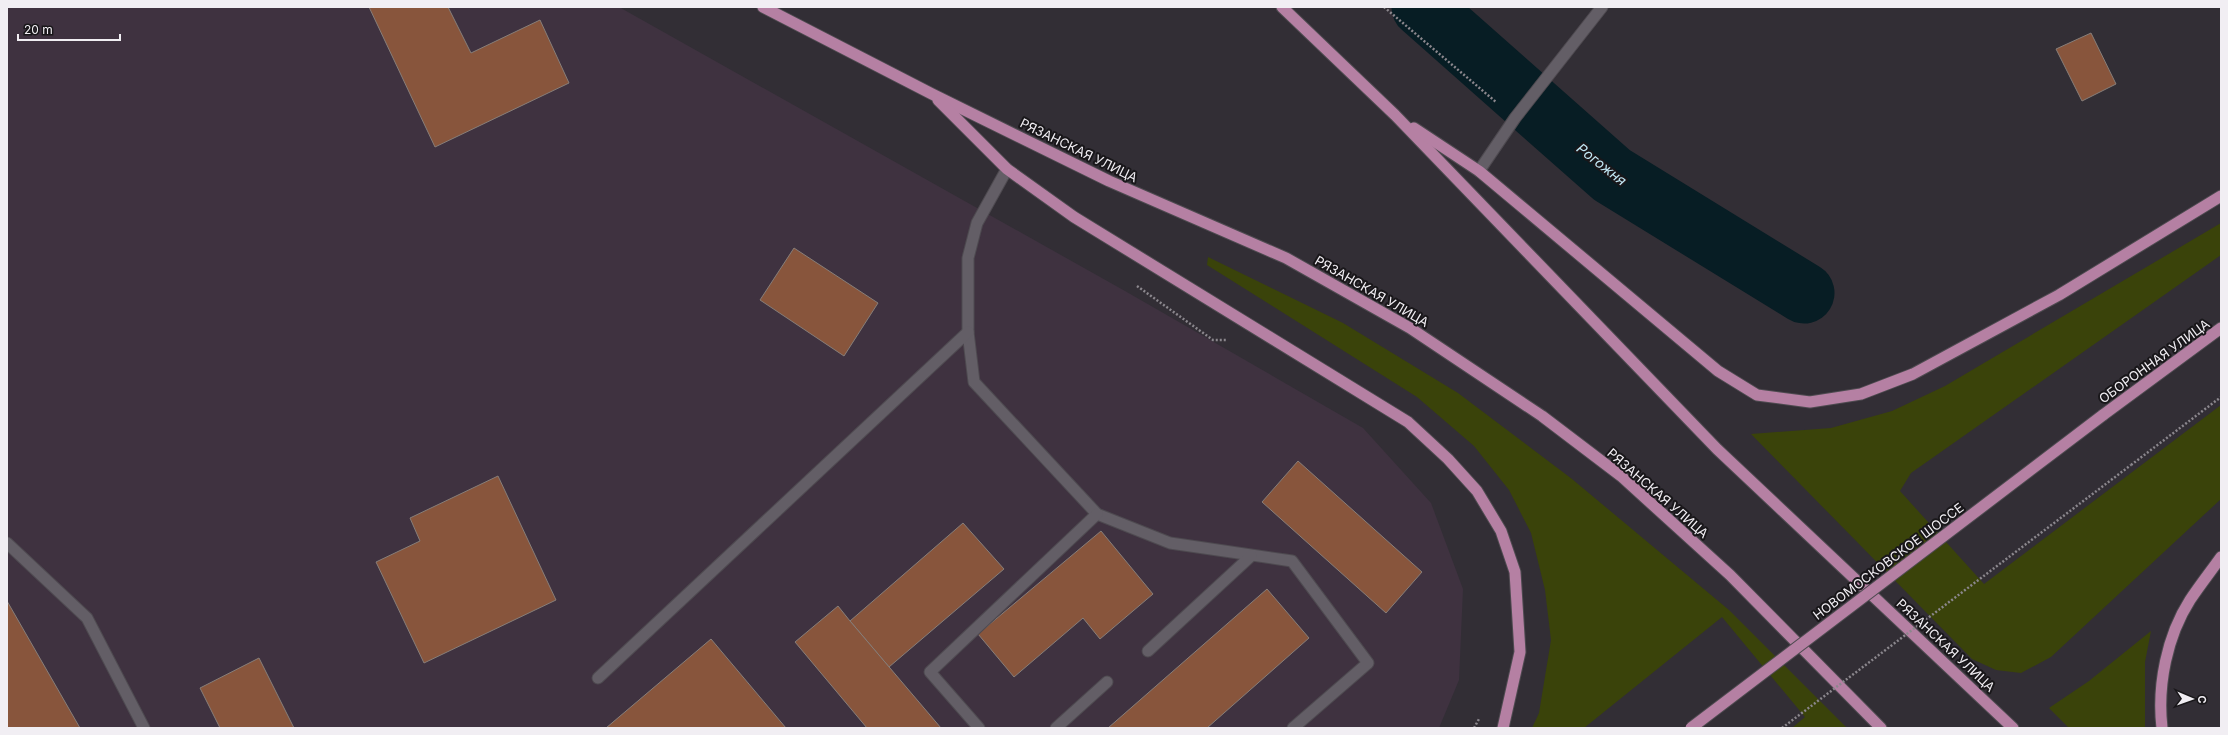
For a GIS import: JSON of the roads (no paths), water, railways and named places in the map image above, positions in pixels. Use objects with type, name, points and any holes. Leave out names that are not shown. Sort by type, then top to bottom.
[{"type":"main road","name":"РЯЗАНСКАЯ УЛИЦА","points":[[763,7],[932,94],[1109,181],[1286,258],[1410,328],[1542,416],[1621,476],[1730,575],[1881,728]]},
{"type":"main road","name":"РЯЗАНСКАЯ УЛИЦА","points":[[1282,7],[1395,115],[1718,449],[2013,728]]},
{"type":"main road","points":[[932,94],[1006,169],[1074,217],[1408,422],[1448,459],[1472,485],[1501,531],[1515,572],[1520,652],[1503,728]]},
{"type":"main road","points":[[1395,115],[1479,172],[1718,370],[1757,395],[1810,402],[1861,394],[1913,374],[2059,295],[2221,196]]},
{"type":"main road","name":"ОБОРОННАЯ УЛИЦА","points":[[2103,415],[2221,328]]},
{"type":"main road","name":"НОВОМОСКОВСКОЕ ШОССЕ","points":[[1690,728],[2103,415]]},
{"type":"main road","points":[[2162,728],[2162,686],[2171,641],[2189,601],[2221,557]]},
{"type":"lane","points":[[1479,172],[1540,84],[1602,7]]},
{"type":"lane","points":[[1006,169],[977,223],[968,258],[968,332],[974,382],[1097,514],[1170,543],[1292,561],[1368,664],[1293,728]]},
{"type":"lane","points":[[598,678],[968,332]]},
{"type":"lane","points":[[979,728],[930,672],[1097,514]]},
{"type":"lane","points":[[7,543],[87,618],[144,728]]},
{"type":"lane","points":[[1148,651],[1251,556]]},
{"type":"lane","points":[[1056,728],[1107,682]]},
{"type":"waterway","name":"Рогожня","points":[[1422,7],[1612,175],[1804,293]]}]
